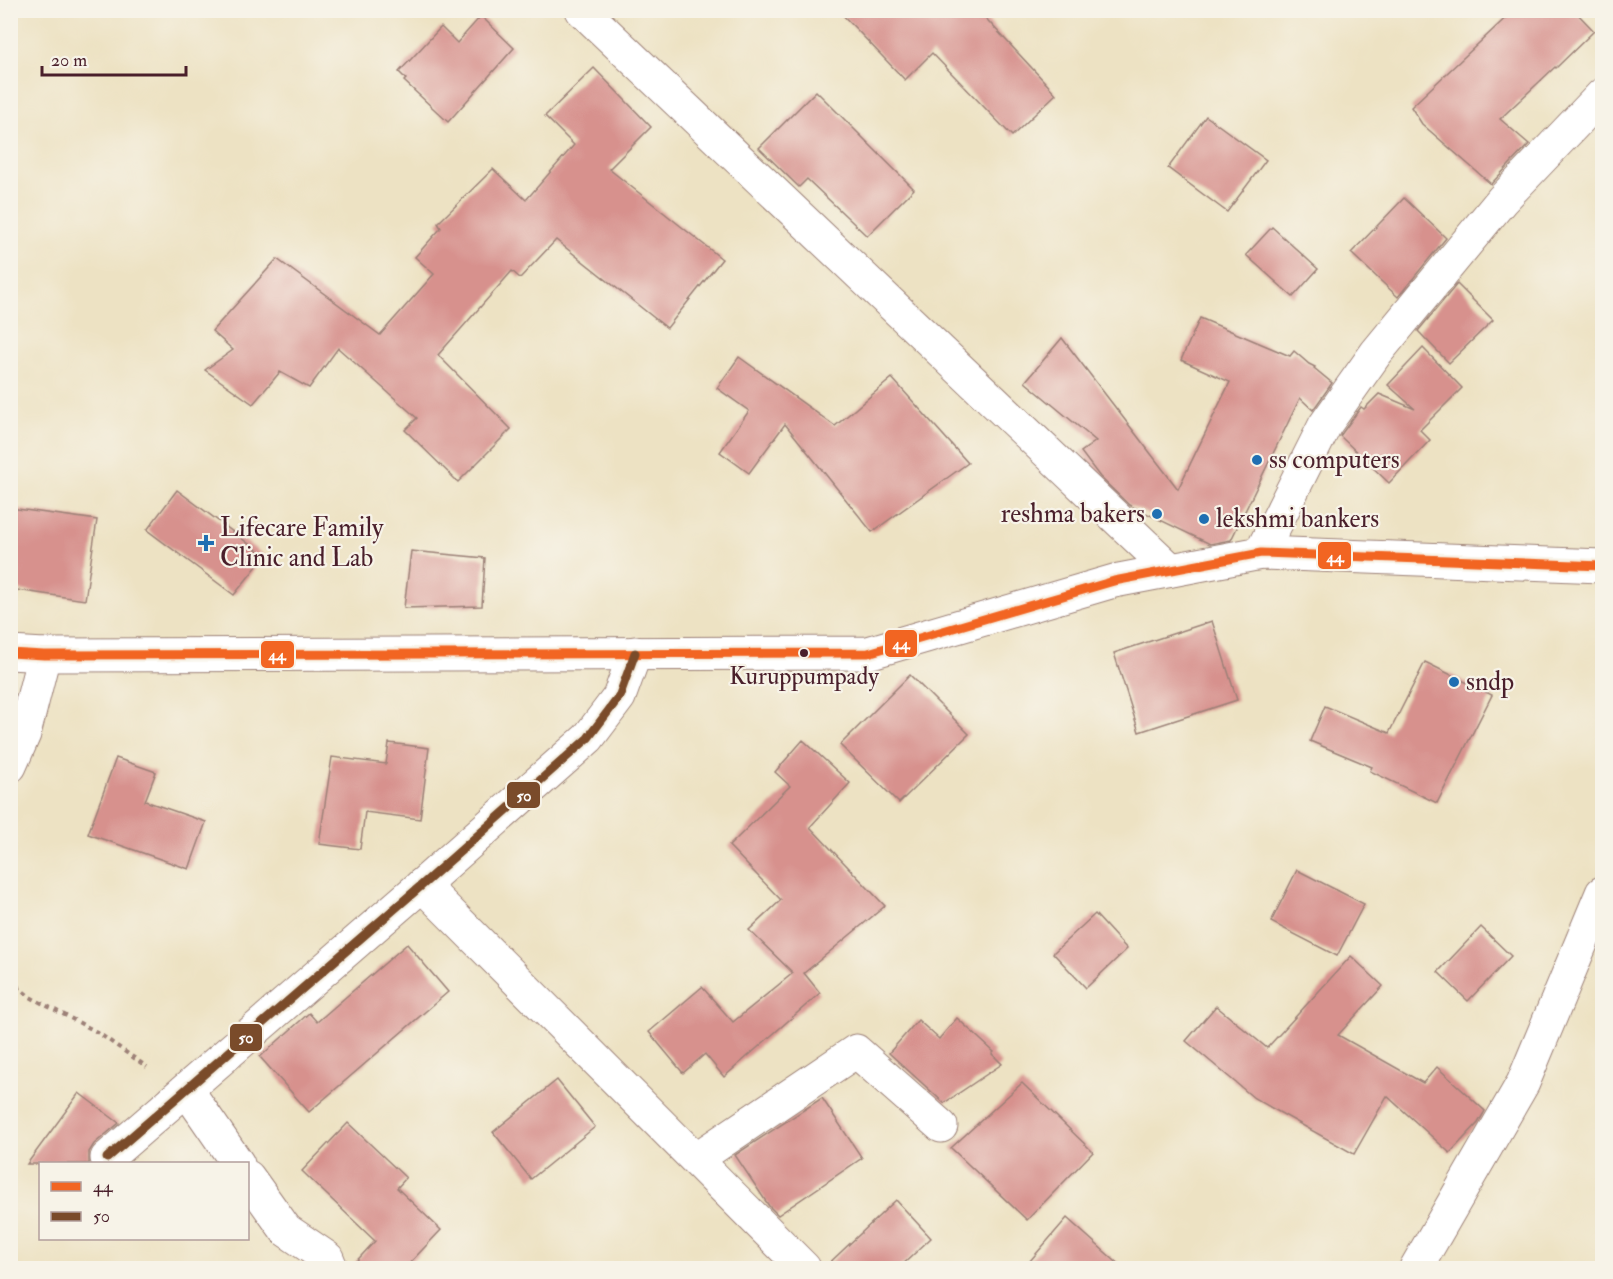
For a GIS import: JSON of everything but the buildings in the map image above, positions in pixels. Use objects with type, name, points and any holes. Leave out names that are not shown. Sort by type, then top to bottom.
[{"type":"street","points":[[582,10],[1171,570]]},
{"type":"street","points":[[1261,553],[1325,425],[1376,353],[1502,200],[1602,95]]},
{"type":"street","points":[[10,653],[44,655],[868,653],[1114,581],[1261,553],[1602,566]]},
{"type":"street","points":[[107,1158],[588,738],[619,696],[634,653]]},
{"type":"street","points":[[10,766],[24,734],[44,655]]},
{"type":"street","points":[[422,885],[804,1269]]},
{"type":"street","points":[[1416,1269],[1523,1083],[1602,893]]},
{"type":"street","points":[[696,1159],[856,1051],[941,1126]]},
{"type":"street","points":[[182,1094],[236,1162]]},
{"type":"street","points":[[249,1177],[286,1230],[327,1258],[331,1269]]},
{"type":"path","points":[[10,980],[30,997],[97,1032],[182,1094]]},
{"type":"transit line","name":"44","points":[[10,653],[44,655],[868,653],[1114,581],[1261,553],[1602,566]]},
{"type":"transit line","name":"50","points":[[107,1158],[588,738],[619,697],[635,653]]},
{"type":"place","name":"ss computers","points":[[1257,460]]},
{"type":"place","name":"reshma bakers","points":[[1157,514]]},
{"type":"place","name":"lekshmi bankers","points":[[1204,519]]},
{"type":"place","name":"Lifecare Family Clinic and Lab","points":[[206,543]]},
{"type":"place","name":"Kuruppumpady","points":[[804,653]]},
{"type":"place","name":"sndp","points":[[1454,682]]}]
